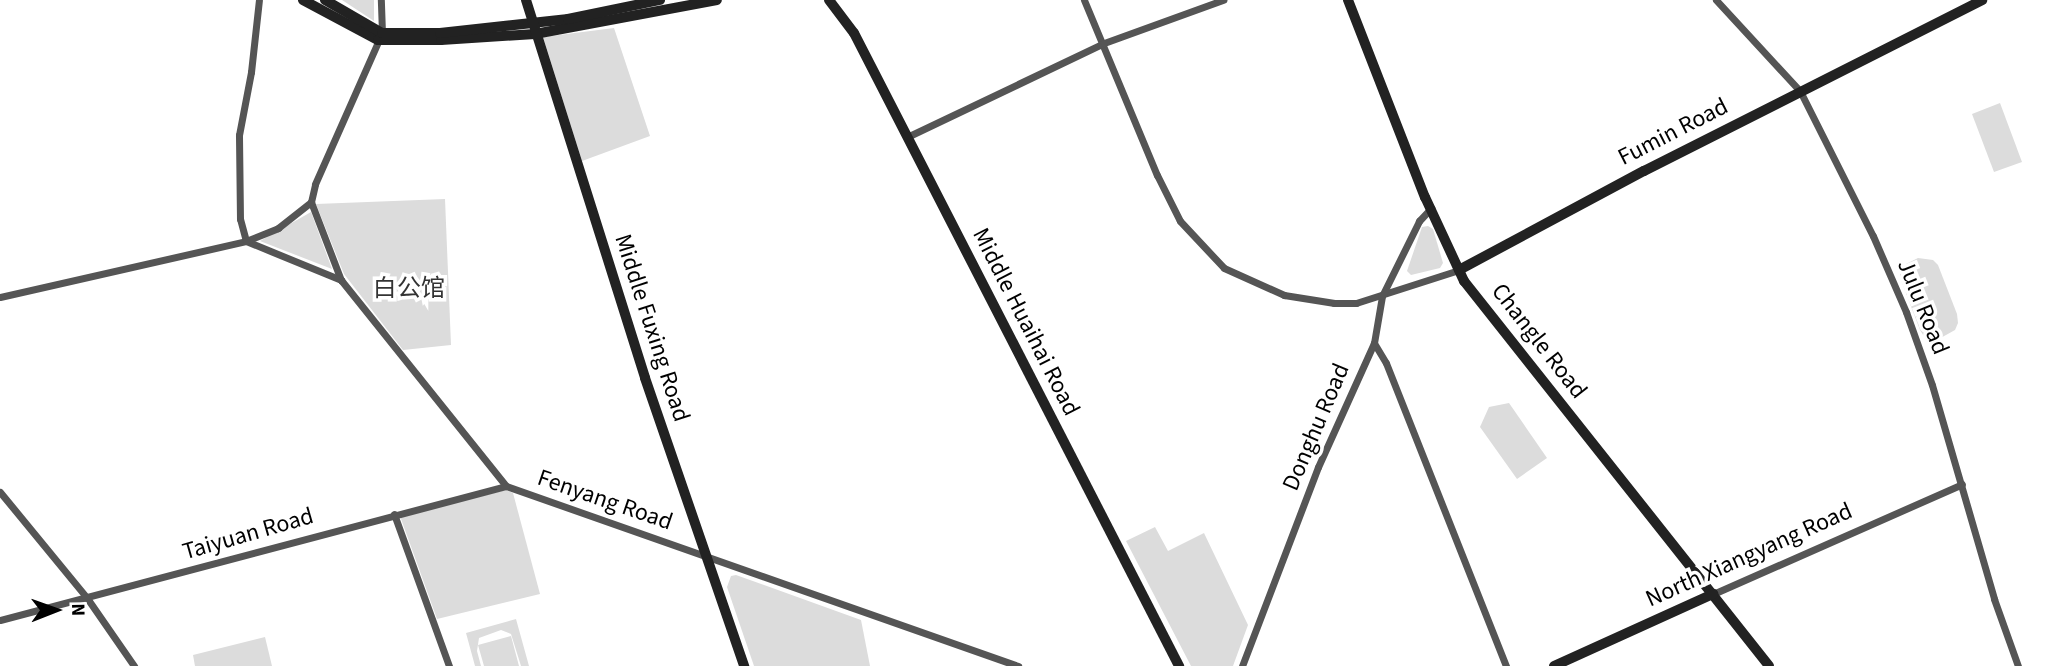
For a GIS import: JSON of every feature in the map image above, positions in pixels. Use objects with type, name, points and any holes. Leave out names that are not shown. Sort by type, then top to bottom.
[{"type":"main road","points":[[303,0],[380,36],[533,28],[717,0]]},
{"type":"main road","points":[[325,0],[380,36]]},
{"type":"main road","name":"Middle Fuxing Road","points":[[526,0],[705,554],[744,666]]},
{"type":"main road","points":[[533,28],[660,0]]},
{"type":"main road","name":"Middle Huaihai Road","points":[[830,0],[843,18],[907,137],[1180,666]]},
{"type":"main road","points":[[835,0],[843,18]]},
{"type":"main road","name":"Changle Road","points":[[1348,0],[1431,208],[1464,281],[1769,666]]},
{"type":"main road","name":"Fumin Road","points":[[1459,270],[1800,91],[1982,0]]},
{"type":"main road","name":"North Xiangyang Road","points":[[1554,666],[1713,594]]},
{"type":"street","points":[[246,241],[240,219],[239,135],[251,72],[259,0]]},
{"type":"street","points":[[0,297],[246,241],[278,228],[311,202],[315,184],[380,36],[381,0]]},
{"type":"street","name":"Fumin Road","points":[[1084,0],[1157,175],[1180,220],[1224,268],[1264,288],[1311,301],[1356,303],[1459,270]]},
{"type":"street","points":[[907,137],[1104,43],[1223,0]]},
{"type":"street","name":"Julu Road","points":[[1716,0],[1800,91],[1873,236],[1906,312],[1962,484],[1994,599],[2018,666]]},
{"type":"street","name":"Fenyang Road","points":[[311,202],[341,280],[506,486],[1018,666]]},
{"type":"street","name":"Donghu Road","points":[[1242,666],[1318,467],[1374,343],[1382,296],[1419,221],[1431,208]]},
{"type":"street","points":[[246,241],[341,280]]},
{"type":"street","points":[[1374,343],[1386,363],[1506,666]]},
{"type":"street","name":"North Xiangyang Road","points":[[1713,594],[1962,484]]},
{"type":"street","name":"Taiyuan Road","points":[[0,620],[506,486]]},
{"type":"street","points":[[0,492],[87,598],[134,666]]},
{"type":"street","points":[[394,514],[449,666]]},
{"type":"green space","points":[[342,0],[374,0],[374,21]]},
{"type":"green space","points":[[614,28],[650,136],[582,161],[543,37]]},
{"type":"green space","points":[[2000,103],[2022,162],[1994,172],[1972,114]]},
{"type":"green space","name":"白公馆","points":[[445,199],[451,345],[403,350],[344,274],[316,204]]},
{"type":"green space","points":[[311,212],[332,269],[260,241]]},
{"type":"green space","points":[[1422,227],[1433,229],[1443,263],[1440,268],[1411,275],[1407,271]]},
{"type":"green space","points":[[1918,258],[1933,260],[1938,265],[1957,314],[1958,323],[1955,330],[1937,340],[1925,338],[1920,330],[1901,280],[1900,274],[1904,265]]},
{"type":"green space","points":[[1509,403],[1547,458],[1517,479],[1480,427],[1489,407]]},
{"type":"green space","points":[[506,490],[513,493],[540,594],[437,619],[400,516]]},
{"type":"green space","points":[[1155,527],[1168,551],[1204,533],[1248,625],[1233,666],[1191,666],[1126,541]]},
{"type":"green space","points":[[736,575],[861,620],[870,666],[754,666],[727,587],[731,576]]},
{"type":"green space","points":[[516,619],[529,666],[521,666],[511,634],[501,630],[479,638],[477,651],[481,666],[475,666],[466,633]]},
{"type":"green space","points":[[511,636],[519,666],[484,666],[478,645]]},
{"type":"green space","points":[[265,637],[272,666],[195,666],[193,655]]}]
